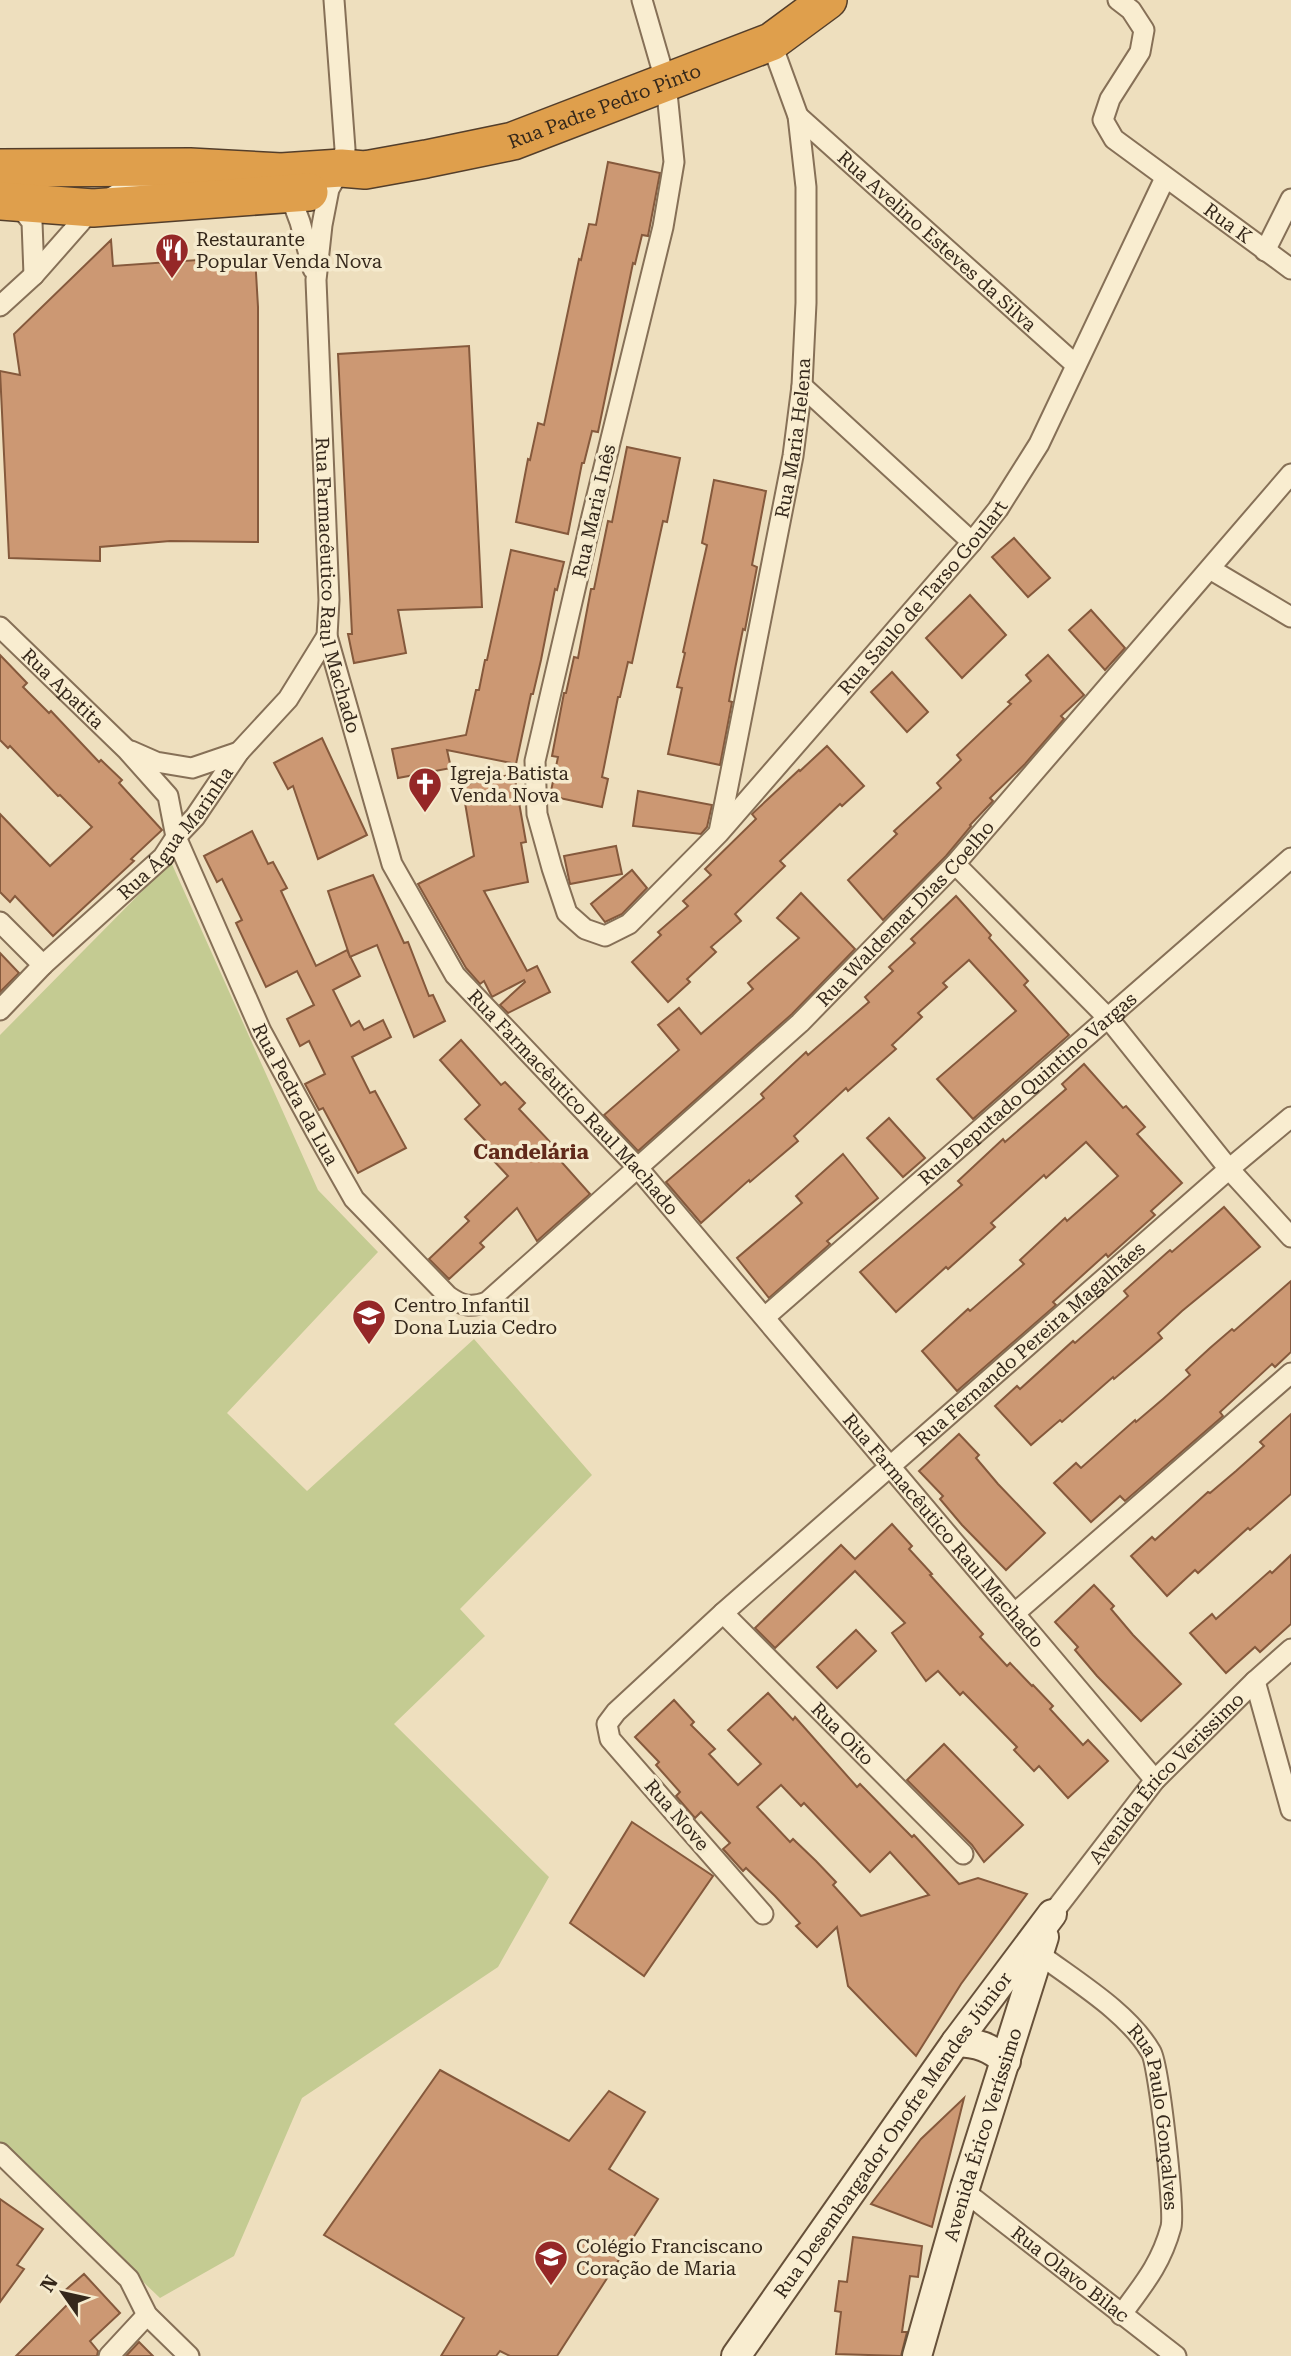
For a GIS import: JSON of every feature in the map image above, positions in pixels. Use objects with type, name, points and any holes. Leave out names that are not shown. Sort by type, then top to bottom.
[{"type":"highway","name":"Rua Padre Pedro Pinto","points":[[8,201],[93,208],[345,176],[513,141],[771,42],[828,0]]},
{"type":"highway","name":"Rua Padre Pedro Pinto","points":[[0,168],[190,167],[286,183]]},
{"type":"street","name":"Rua Farmacêutico Raul Machado","points":[[334,0],[345,176],[322,225],[316,280],[329,600],[327,636],[392,864],[456,975],[637,1167],[1155,1780]]},
{"type":"street","name":"Rua Maria Inês","points":[[585,929],[567,913],[552,868],[537,814],[535,761],[663,228],[674,162],[666,83],[642,0]]},
{"type":"street","name":"Rua K","points":[[1118,0],[1131,10],[1144,30],[1140,52],[1110,99],[1103,120],[1114,138],[1291,269]]},
{"type":"street","name":"Rua Maria Helena","points":[[719,833],[793,456],[802,386],[806,303],[806,187],[798,116],[771,42]]},
{"type":"street","name":"Rua Avelino Esteves da Silva","points":[[798,116],[1076,365]]},
{"type":"street","points":[[0,306],[34,275],[93,208],[124,190],[190,167]]},
{"type":"street","name":"Rua Saulo de Tarso Goulart","points":[[585,929],[605,936],[629,924],[719,833],[998,509],[1039,444],[1165,178]]},
{"type":"street","name":"Rua Farmacêutico Raul Machado","points":[[286,183],[316,280]]},
{"type":"street","points":[[1265,251],[1291,199]]},
{"type":"street","points":[[8,201],[32,222],[34,275]]},
{"type":"street","points":[[802,386],[972,542]]},
{"type":"street","name":"Rua Waldemar Dias Coelho","points":[[474,1307],[486,1302],[800,1023],[955,864],[1291,474]]},
{"type":"street","points":[[1210,569],[1291,617]]},
{"type":"street","name":"Rua Apatita","points":[[0,627],[127,750],[168,796],[176,837]]},
{"type":"street","name":"Rua Água Marinha","points":[[0,1010],[43,965],[163,857],[176,837],[195,817],[239,752],[288,699],[327,636]]},
{"type":"street","name":"Rua Apatita","points":[[127,750],[156,762],[192,768],[239,752]]},
{"type":"street","name":"Rua Pedra da Lua","points":[[176,837],[261,1031],[354,1199],[448,1296],[459,1304],[474,1307]]},
{"type":"street","name":"Rua Deputado Quintino Vargas","points":[[765,1317],[1291,859]]},
{"type":"street","points":[[955,864],[1109,1019],[1228,1169],[1291,1237]]},
{"type":"street","points":[[0,922],[43,965]]},
{"type":"street","name":"Rua Fernando Pereira Magalhães","points":[[616,1712],[723,1613],[1228,1169],[1291,1117]]},
{"type":"street","points":[[1015,1613],[1291,1373]]},
{"type":"street","name":"Rua Oito","points":[[723,1613],[963,1854]]},
{"type":"street","name":"Avenida Érico Verissimo","points":[[1052,1914],[1155,1780],[1291,1649]]},
{"type":"street","points":[[1255,1681],[1291,1810]]},
{"type":"street","name":"Rua Nove","points":[[616,1712],[607,1724],[610,1739],[763,1914]]},
{"type":"street","name":"Avenida Érico Veríssimo","points":[[917,2356],[964,2191],[1052,1914]]},
{"type":"street","name":"Rua Desembargador Onofre Mendes Júnior","points":[[736,2356],[956,2042],[1052,1914]]},
{"type":"street","name":"Rua Paulo Gonçalves","points":[[1038,1953],[1124,2019],[1152,2053],[1163,2114],[1172,2224],[1158,2264],[1121,2315]]},
{"type":"street","points":[[956,2042],[975,2043],[992,2049],[1006,2062]]},
{"type":"street","points":[[0,2153],[129,2279],[147,2315],[189,2356]]},
{"type":"street","name":"Rua Olavo Bilac","points":[[964,2191],[1176,2356]]},
{"type":"street","points":[[109,2356],[147,2315]]},
{"type":"green space","points":[[171,862],[318,1190],[378,1252],[227,1413],[307,1491],[474,1339],[592,1475],[460,1609],[485,1636],[394,1724],[549,1877],[498,1967],[302,2098],[234,2256],[160,2298],[0,2145],[0,1035]]},
{"type":"building","points":[[608,162],[660,173],[648,236],[642,235],[635,264],[633,263],[598,432],[592,431],[582,463],[568,534],[516,522],[538,423],[544,425],[579,259],[581,260],[589,224],[596,225]]},
{"type":"building","points":[[111,240],[113,266],[255,256],[258,307],[258,542],[170,541],[100,547],[100,561],[9,558],[0,371],[20,375],[14,334]]},
{"type":"building","points":[[469,346],[482,607],[398,610],[406,653],[354,663],[348,634],[352,634],[338,354]]},
{"type":"building","points":[[627,447],[680,458],[667,522],[663,521],[632,663],[628,662],[618,697],[602,777],[608,779],[602,807],[550,796],[558,757],[552,756],[564,693],[574,657],[578,658],[591,589],[594,589],[608,521],[612,522]]},
{"type":"building","points":[[714,480],[766,491],[752,565],[757,567],[729,701],[732,702],[720,765],[668,754],[682,688],[677,687],[685,653],[683,652],[707,545],[702,543]]},
{"type":"building","points":[[1014,538],[1050,578],[1028,597],[992,557]]},
{"type":"building","points":[[511,550],[564,562],[557,590],[555,589],[516,764],[447,750],[451,768],[398,778],[392,749],[466,735],[476,690],[479,690],[487,660]]},
{"type":"building","points":[[970,595],[1006,635],[962,678],[926,638]]},
{"type":"building","points":[[1091,610],[1125,648],[1105,670],[1069,630]]},
{"type":"building","points":[[0,655],[27,683],[23,687],[49,713],[51,711],[99,762],[101,760],[122,780],[119,783],[162,830],[131,859],[134,861],[53,936],[15,896],[10,902],[0,892],[0,814],[50,866],[92,827],[10,746],[8,748],[0,740]]},
{"type":"building","points":[[1048,655],[1084,695],[1061,716],[1064,719],[1025,764],[990,798],[993,801],[946,856],[883,920],[848,880],[897,834],[894,831],[941,788],[937,783],[961,760],[957,755],[1011,704],[1008,702],[1031,681],[1026,675]]},
{"type":"building","points":[[892,672],[928,712],[907,732],[871,692]]},
{"type":"building","points":[[322,738],[367,835],[318,859],[293,786],[288,789],[274,763]]},
{"type":"building","points":[[827,746],[864,786],[842,806],[840,804],[780,861],[785,866],[735,914],[741,921],[711,947],[716,952],[687,979],[690,982],[668,1002],[632,962],[661,935],[658,932],[688,906],[683,901],[711,875],[705,869],[756,819],[752,814]]},
{"type":"building","points":[[514,774],[526,842],[521,843],[528,882],[484,891],[527,971],[537,966],[550,992],[508,1013],[500,1005],[525,982],[524,980],[492,997],[484,981],[480,984],[466,968],[418,884],[474,856],[462,785]]},
{"type":"building","points":[[638,791],[712,805],[707,827],[701,834],[633,826]]},
{"type":"building","points":[[252,831],[268,864],[273,862],[287,888],[281,891],[316,966],[347,950],[360,976],[333,990],[351,1026],[359,1021],[364,1030],[383,1020],[391,1037],[352,1057],[370,1093],[375,1091],[406,1148],[358,1173],[323,1108],[319,1110],[305,1084],[325,1074],[309,1041],[300,1046],[287,1019],[314,1005],[297,971],[266,987],[236,923],[242,920],[222,879],[217,882],[204,856]]},
{"type":"building","points":[[616,846],[622,874],[570,884],[564,856]]},
{"type":"building","points":[[632,870],[647,888],[622,914],[605,922],[591,904]]},
{"type":"building","points":[[373,875],[404,943],[408,942],[429,996],[433,995],[445,1021],[414,1037],[377,945],[350,957],[328,891]]},
{"type":"building","points":[[801,893],[855,949],[792,1014],[638,1151],[604,1115],[679,1050],[658,1025],[679,1008],[701,1034],[753,989],[748,983],[799,938],[777,918]]},
{"type":"building","points":[[956,896],[1028,981],[1024,985],[1069,1035],[973,1119],[937,1079],[1016,1011],[969,960],[943,983],[947,987],[918,1013],[922,1017],[892,1045],[896,1049],[848,1091],[846,1088],[794,1136],[798,1141],[701,1223],[666,1182],[764,1098],[761,1094],[806,1052],[808,1055],[869,1002],[865,997],[893,971],[889,967],[915,943],[911,939]]},
{"type":"building","points":[[0,953],[19,973],[0,992]]},
{"type":"building","points":[[461,1040],[501,1085],[505,1082],[525,1103],[519,1109],[553,1145],[549,1148],[590,1194],[537,1241],[517,1208],[480,1243],[484,1247],[449,1279],[429,1259],[469,1221],[465,1217],[508,1176],[493,1160],[499,1155],[465,1119],[480,1105],[440,1060]]},
{"type":"building","points":[[1084,1064],[1123,1108],[1126,1106],[1145,1127],[1137,1134],[1182,1183],[1151,1211],[1155,1215],[1108,1257],[1106,1254],[1053,1302],[1056,1305],[957,1391],[922,1351],[968,1309],[970,1311],[1024,1264],[1020,1260],[1065,1218],[1067,1221],[1118,1176],[1086,1142],[1046,1178],[1044,1175],[991,1223],[995,1227],[896,1312],[860,1272],[962,1185],[958,1181],[1003,1139],[1005,1142],[1066,1089],[1062,1084]]},
{"type":"building","points":[[889,1118],[925,1158],[903,1177],[867,1138]]},
{"type":"building","points":[[843,1154],[878,1198],[827,1241],[830,1244],[769,1298],[737,1258],[802,1203],[796,1196]]},
{"type":"building","points":[[1224,1207],[1260,1247],[1158,1333],[1162,1338],[1031,1445],[995,1406],[1017,1386],[1020,1389],[1073,1341],[1075,1343],[1128,1296],[1124,1291]]},
{"type":"building","points":[[1291,1281],[1291,1352],[1275,1367],[1272,1364],[1220,1412],[1223,1416],[1125,1501],[1120,1496],[1091,1522],[1054,1483],[1076,1463],[1081,1468],[1163,1399],[1190,1375],[1186,1370]]},
{"type":"building","points":[[1291,1414],[1291,1494],[1198,1573],[1195,1570],[1167,1596],[1131,1556],[1152,1537],[1155,1540],[1208,1492],[1236,1471],[1264,1446],[1260,1442]]},
{"type":"building","points":[[959,1434],[979,1455],[976,1458],[998,1484],[1045,1533],[1006,1570],[962,1525],[940,1499],[943,1496],[919,1471]]},
{"type":"building","points":[[892,1524],[912,1546],[909,1549],[932,1574],[930,1575],[983,1634],[980,1637],[1007,1666],[1010,1663],[1033,1685],[1053,1706],[1050,1709],[1083,1745],[1088,1740],[1108,1761],[1068,1798],[1039,1766],[1034,1771],[1014,1750],[1017,1747],[963,1692],[960,1695],[938,1671],[926,1681],[892,1633],[905,1623],[855,1571],[775,1648],[755,1628],[841,1545],[855,1559]]},
{"type":"building","points":[[1291,1555],[1291,1624],[1260,1652],[1255,1647],[1226,1673],[1190,1633],[1212,1614],[1216,1619]]},
{"type":"building","points":[[1094,1585],[1114,1606],[1111,1609],[1133,1635],[1181,1684],[1141,1721],[1097,1676],[1075,1650],[1078,1647],[1055,1622]]},
{"type":"building","points":[[856,1630],[876,1651],[837,1688],[817,1667]]},
{"type":"building","points":[[768,1693],[793,1720],[795,1717],[857,1787],[860,1784],[912,1837],[914,1835],[959,1884],[978,1878],[1027,1894],[961,1984],[916,2056],[848,1986],[837,1927],[817,1947],[796,1926],[800,1923],[775,1896],[746,1868],[743,1871],[723,1849],[730,1843],[701,1812],[695,1818],[676,1796],[680,1792],[656,1765],[659,1762],[635,1737],[674,1700],[694,1722],[691,1725],[715,1749],[709,1754],[738,1785],[761,1764],[728,1730]],"holes":[[[781,1785],[801,1806],[804,1803],[870,1872],[890,1852],[929,1895],[861,1916],[833,1885],[836,1882],[816,1861],[793,1839],[790,1842],[757,1807]]]},
{"type":"building","points":[[944,1744],[1023,1825],[984,1862],[972,1845],[907,1780]]},
{"type":"building","points":[[632,1822],[713,1876],[644,1976],[570,1923]]},
{"type":"building","points":[[440,2070],[569,2141],[609,2091],[645,2112],[609,2169],[658,2199],[557,2356],[510,2356],[500,2351],[496,2356],[441,2356],[464,2318],[324,2235]]},
{"type":"building","points":[[964,2098],[932,2227],[871,2204],[921,2139]]},
{"type":"building","points":[[0,2199],[43,2229],[17,2265],[24,2269],[0,2302]]},
{"type":"building","points":[[853,2237],[922,2246],[918,2277],[910,2276],[902,2332],[907,2332],[901,2356],[836,2354],[841,2312],[835,2311],[839,2281],[847,2282]]},
{"type":"building","points":[[84,2274],[120,2313],[90,2341],[98,2351],[97,2356],[16,2356],[70,2302],[62,2293]]},
{"type":"building","points":[[139,2342],[153,2356],[126,2356]]},
{"type":"place","name":"Restaurante Popular Venda Nova","points":[[172,280]]},
{"type":"place","name":"Igreja Batista Venda Nova","points":[[425,814]]},
{"type":"place","name":"Centro Infantil Dona Luzia Cedro","points":[[369,1346]]},
{"type":"place","name":"Colégio Franciscano Coração de Maria","points":[[551,2287]]},
{"type":"district","name":"Candelária","points":[[531,1152]]}]
